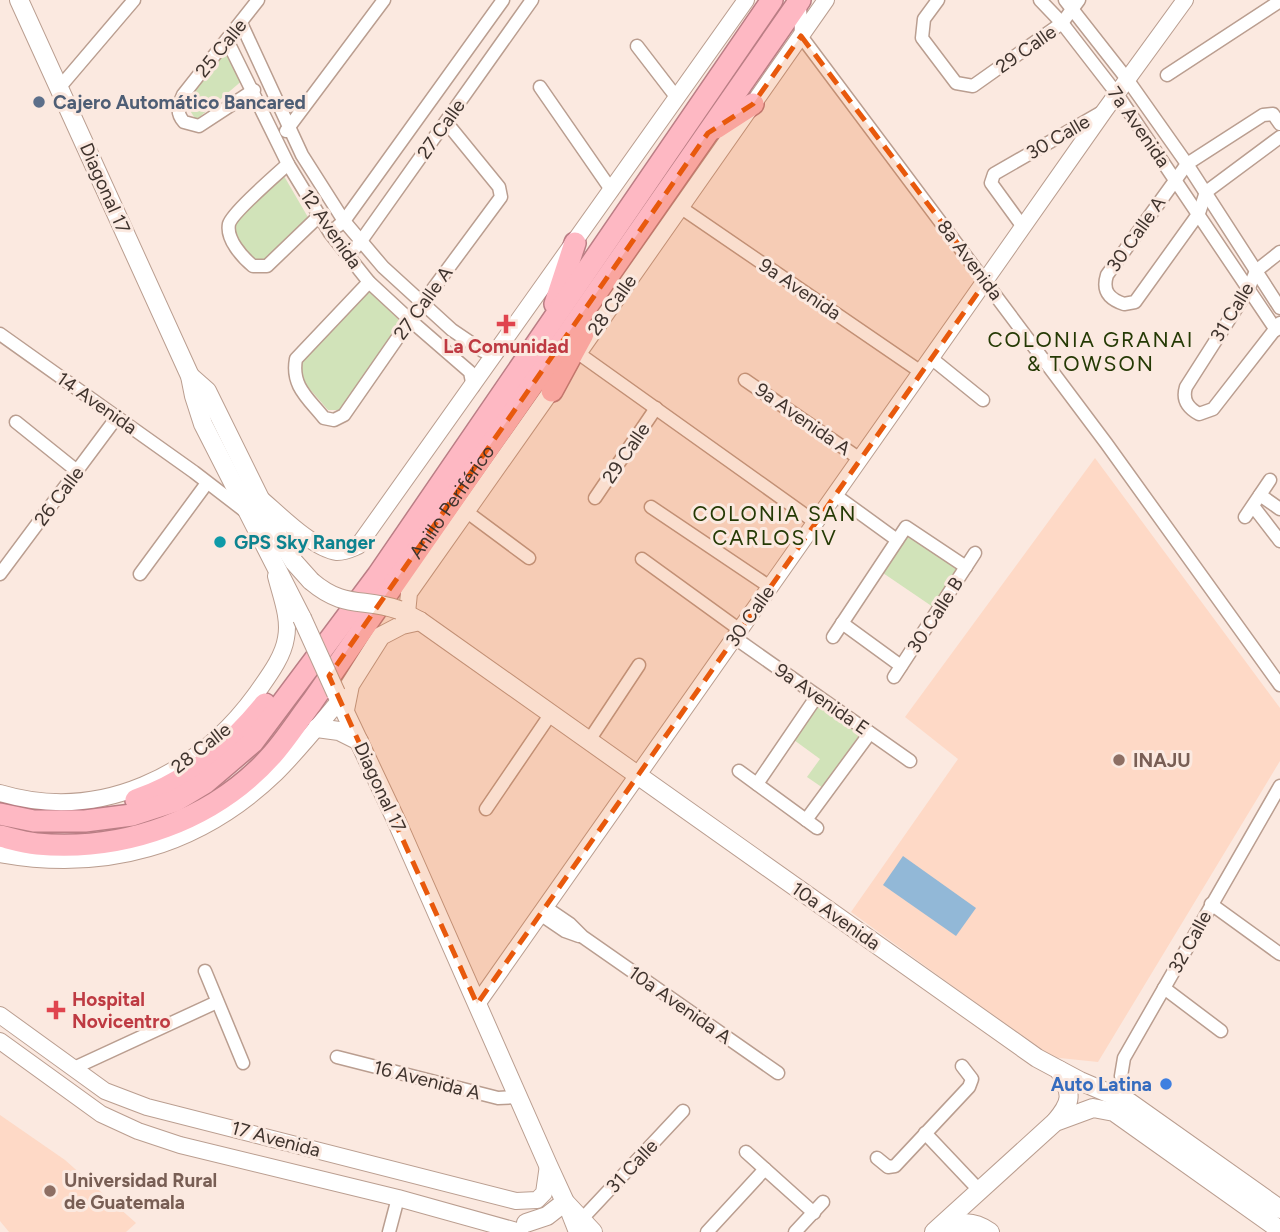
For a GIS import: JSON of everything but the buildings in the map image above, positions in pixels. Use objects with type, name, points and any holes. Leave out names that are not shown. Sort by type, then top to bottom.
[{"type":"highway","name":"Anillo Periférico","points":[[0,814],[34,821],[85,821],[132,815],[175,802],[205,783],[253,741],[378,576],[772,0]]},
{"type":"highway","name":"Anillo Periférico","points":[[0,836],[36,844],[83,844],[138,837],[193,816],[225,797],[272,755],[312,702],[360,629],[801,0]]},
{"type":"highway","points":[[708,133],[753,104]]},
{"type":"highway","points":[[548,327],[575,243]]},
{"type":"highway","points":[[552,391],[628,250]]},
{"type":"highway","points":[[34,821],[125,803],[160,791],[208,763],[254,718],[321,628],[349,602]]},
{"type":"main road","name":"Diagonal 17","points":[[19,0],[190,376],[203,424],[302,618],[565,1202],[584,1228]]},
{"type":"main road","name":"Diagonal 17","points":[[190,376],[207,391],[257,495],[294,562],[311,581],[329,595],[349,602],[384,605],[409,615]]},
{"type":"main road","points":[[341,702],[381,636],[409,615]]},
{"type":"main road","name":"10a Avenida","points":[[409,615],[1037,1058],[1129,1102],[1280,1209]]},
{"type":"main road","points":[[317,728],[339,731],[359,741]]},
{"type":"main road","points":[[934,1232],[1055,1122],[1068,1107],[1069,1091],[1059,1070]]},
{"type":"main road","points":[[1055,1122],[1093,1108],[1114,1112],[1280,1230]]},
{"type":"main road","points":[[518,1228],[547,1216],[565,1202]]},
{"type":"main road","points":[[1249,1208],[1280,1222]]},
{"type":"main road","points":[[943,1232],[959,1223],[967,1222],[990,1232]]},
{"type":"street","points":[[59,88],[134,0]]},
{"type":"street","name":"25 Calle","points":[[254,90],[199,126],[191,125],[181,118],[178,106],[183,95],[258,0]]},
{"type":"street","points":[[277,139],[290,128],[384,0]]},
{"type":"street","name":"27 Calle","points":[[330,233],[344,221],[503,0]]},
{"type":"street","name":"27 Calle","points":[[348,256],[531,0]]},
{"type":"street","points":[[257,495],[316,544],[334,552],[347,551],[358,546],[746,0]]},
{"type":"street","points":[[801,0],[801,36]]},
{"type":"street","name":"28 Calle","points":[[409,615],[409,593],[826,0]]},
{"type":"street","name":"29 Calle","points":[[938,0],[924,19],[922,38],[956,83],[965,86],[973,86],[1062,23],[1073,3]]},
{"type":"street","name":"7a Avenida","points":[[1040,0],[1062,23],[1116,94],[1199,213],[1248,290],[1278,326]]},
{"type":"street","name":"30 Calle","points":[[477,1004],[1116,94],[1185,0]]},
{"type":"street","points":[[1167,75],[1280,1]]},
{"type":"street","name":"7a Avenida","points":[[1073,3],[1187,164],[1280,308]]},
{"type":"street","name":"12 Avenida","points":[[241,23],[302,155],[344,221],[383,268],[452,330],[478,349],[497,353]]},
{"type":"street","name":"8a Avenida","points":[[801,36],[986,281],[1279,680]]},
{"type":"street","name":"12 Avenida","points":[[228,40],[288,164],[330,233],[369,282],[470,372],[473,387]]},
{"type":"street","points":[[637,46],[677,98]]},
{"type":"street","points":[[540,87],[612,191]]},
{"type":"street","name":"30 Calle","points":[[1023,227],[991,183],[991,178],[1105,110]]},
{"type":"street","name":"30 Calle A","points":[[1206,192],[1199,213],[1135,302],[1124,304],[1108,295],[1105,288],[1107,275],[1187,164],[1263,115],[1273,114],[1280,124]]},
{"type":"street","name":"27 Calle A","points":[[369,282],[296,359],[296,383],[324,418],[334,420],[344,415],[422,303],[498,202],[501,192],[446,122]]},
{"type":"street","points":[[1206,192],[1280,137]]},
{"type":"street","points":[[288,164],[231,219],[229,233],[247,261],[258,267],[267,266],[319,216]]},
{"type":"street","name":"9a Avenida","points":[[680,207],[921,372]]},
{"type":"street","name":"31 Calle","points":[[1278,326],[1213,410],[1199,414],[1187,404],[1184,393],[1186,387],[1248,290],[1256,271],[1280,251]]},
{"type":"street","name":"14 Avenida","points":[[0,334],[246,512]]},
{"type":"street","points":[[578,353],[815,522]]},
{"type":"street","points":[[931,358],[983,400]]},
{"type":"street","name":"9a Avenida A","points":[[745,380],[860,459]]},
{"type":"street","name":"29 Calle","points":[[595,498],[656,408]]},
{"type":"street","name":"26 Calle","points":[[0,574],[117,417]]},
{"type":"street","points":[[16,422],[77,471]]},
{"type":"street","points":[[194,472],[215,474],[222,463]]},
{"type":"street","points":[[1245,517],[1270,480]]},
{"type":"street","points":[[140,574],[207,483]]},
{"type":"street","points":[[835,495],[897,540]]},
{"type":"street","points":[[1257,500],[1280,509]]},
{"type":"street","points":[[1257,500],[1280,541]]},
{"type":"street","points":[[651,507],[770,587]]},
{"type":"street","points":[[467,512],[529,558]]},
{"type":"street","points":[[833,637],[906,527],[966,567]]},
{"type":"street","name":"30 Calle B","points":[[894,677],[975,553]]},
{"type":"street","name":"9a Avenida E","points":[[642,559],[817,696],[910,761]]},
{"type":"street","name":"28 Calle","points":[[0,793],[36,801],[94,800],[144,786],[185,765],[206,748],[239,717],[281,655],[288,622],[274,567]]},
{"type":"street","points":[[842,623],[901,666]]},
{"type":"street","points":[[588,742],[639,665]]},
{"type":"street","points":[[757,784],[817,696]]},
{"type":"street","points":[[0,854],[79,861],[138,852],[199,830],[233,808],[276,773],[341,702]]},
{"type":"street","points":[[486,809],[550,715]]},
{"type":"street","points":[[806,820],[870,733]]},
{"type":"street","points":[[739,771],[817,828]]},
{"type":"street","name":"32 Calle","points":[[1129,1102],[1122,1084],[1122,1067],[1211,904],[1280,786]]},
{"type":"street","points":[[1211,904],[1280,954]]},
{"type":"street","name":"10a Avenida A","points":[[542,911],[565,931],[583,937],[778,1073]]},
{"type":"street","points":[[205,971],[243,1063]]},
{"type":"street","points":[[1164,988],[1221,1031]]},
{"type":"street","points":[[74,1068],[218,1002]]},
{"type":"street","name":"17 Avenida","points":[[0,1015],[105,1090],[147,1107],[516,1201]]},
{"type":"street","name":"17 Avenida","points":[[0,1041],[101,1114],[138,1131],[230,1158],[398,1198],[487,1228],[518,1228]]},
{"type":"street","name":"16 Avenida A","points":[[337,1057],[498,1098],[517,1097]]},
{"type":"street","points":[[877,1158],[888,1167],[895,1166],[972,1083],[970,1074],[962,1066]]},
{"type":"street","name":"31 Calle","points":[[584,1228],[683,1111]]},
{"type":"street","points":[[230,1158],[238,1129]]},
{"type":"street","points":[[925,1133],[979,1189]]},
{"type":"street","points":[[746,1152],[814,1213]]},
{"type":"street","points":[[516,1201],[537,1200],[544,1193],[548,1165]]},
{"type":"street","points":[[707,1232],[765,1169]]},
{"type":"street","points":[[389,1232],[398,1198]]},
{"type":"street","points":[[516,1201],[527,1210],[518,1228]]},
{"type":"street","points":[[795,1232],[824,1202]]},
{"type":"highlighted area","points":[[801,36],[986,281],[477,1004],[329,676],[708,133],[753,104]]},
{"type":"shaded area","name":"INAJU","points":[[1095,458],[1280,708],[1280,761],[1098,1062],[1050,1057],[851,912],[958,759],[905,717]]},
{"type":"shaded area","name":"Universidad Rural de Guatemala","points":[[0,1115],[65,1160],[136,1223],[126,1232],[9,1232],[0,1221]]},
{"type":"green space","points":[[228,41],[244,79],[196,120],[184,101]]},
{"type":"green space","points":[[284,176],[309,219],[256,267],[227,229]]},
{"type":"green space","points":[[369,291],[401,322],[340,410],[328,410],[301,379],[301,363]]},
{"type":"green space","points":[[908,535],[958,569],[933,607],[883,573]]},
{"type":"green space","points":[[819,705],[860,734],[823,788],[807,777],[820,759],[794,740]]},
{"type":"water","points":[[903,856],[976,908],[956,936],[883,885]]},
{"type":"place","name":"Cajero Automático Bancared","points":[[39,102]]},
{"type":"place","name":"La Comunidad","points":[[506,324]]},
{"type":"place","name":"GPS Sky Ranger","points":[[220,542]]},
{"type":"place","name":"INAJU","points":[[1119,760]]},
{"type":"place","name":"Hospital Novicentro","points":[[56,1010]]},
{"type":"place","name":"Auto Latina","points":[[1166,1084]]},
{"type":"place","name":"Universidad Rural de Guatemala","points":[[50,1191]]},
{"type":"district","name":"COLONIA GRANAI & TOWSON","points":[[1091,351]]},
{"type":"district","name":"COLONIA SAN CARLOS IV","points":[[775,525]]}]
